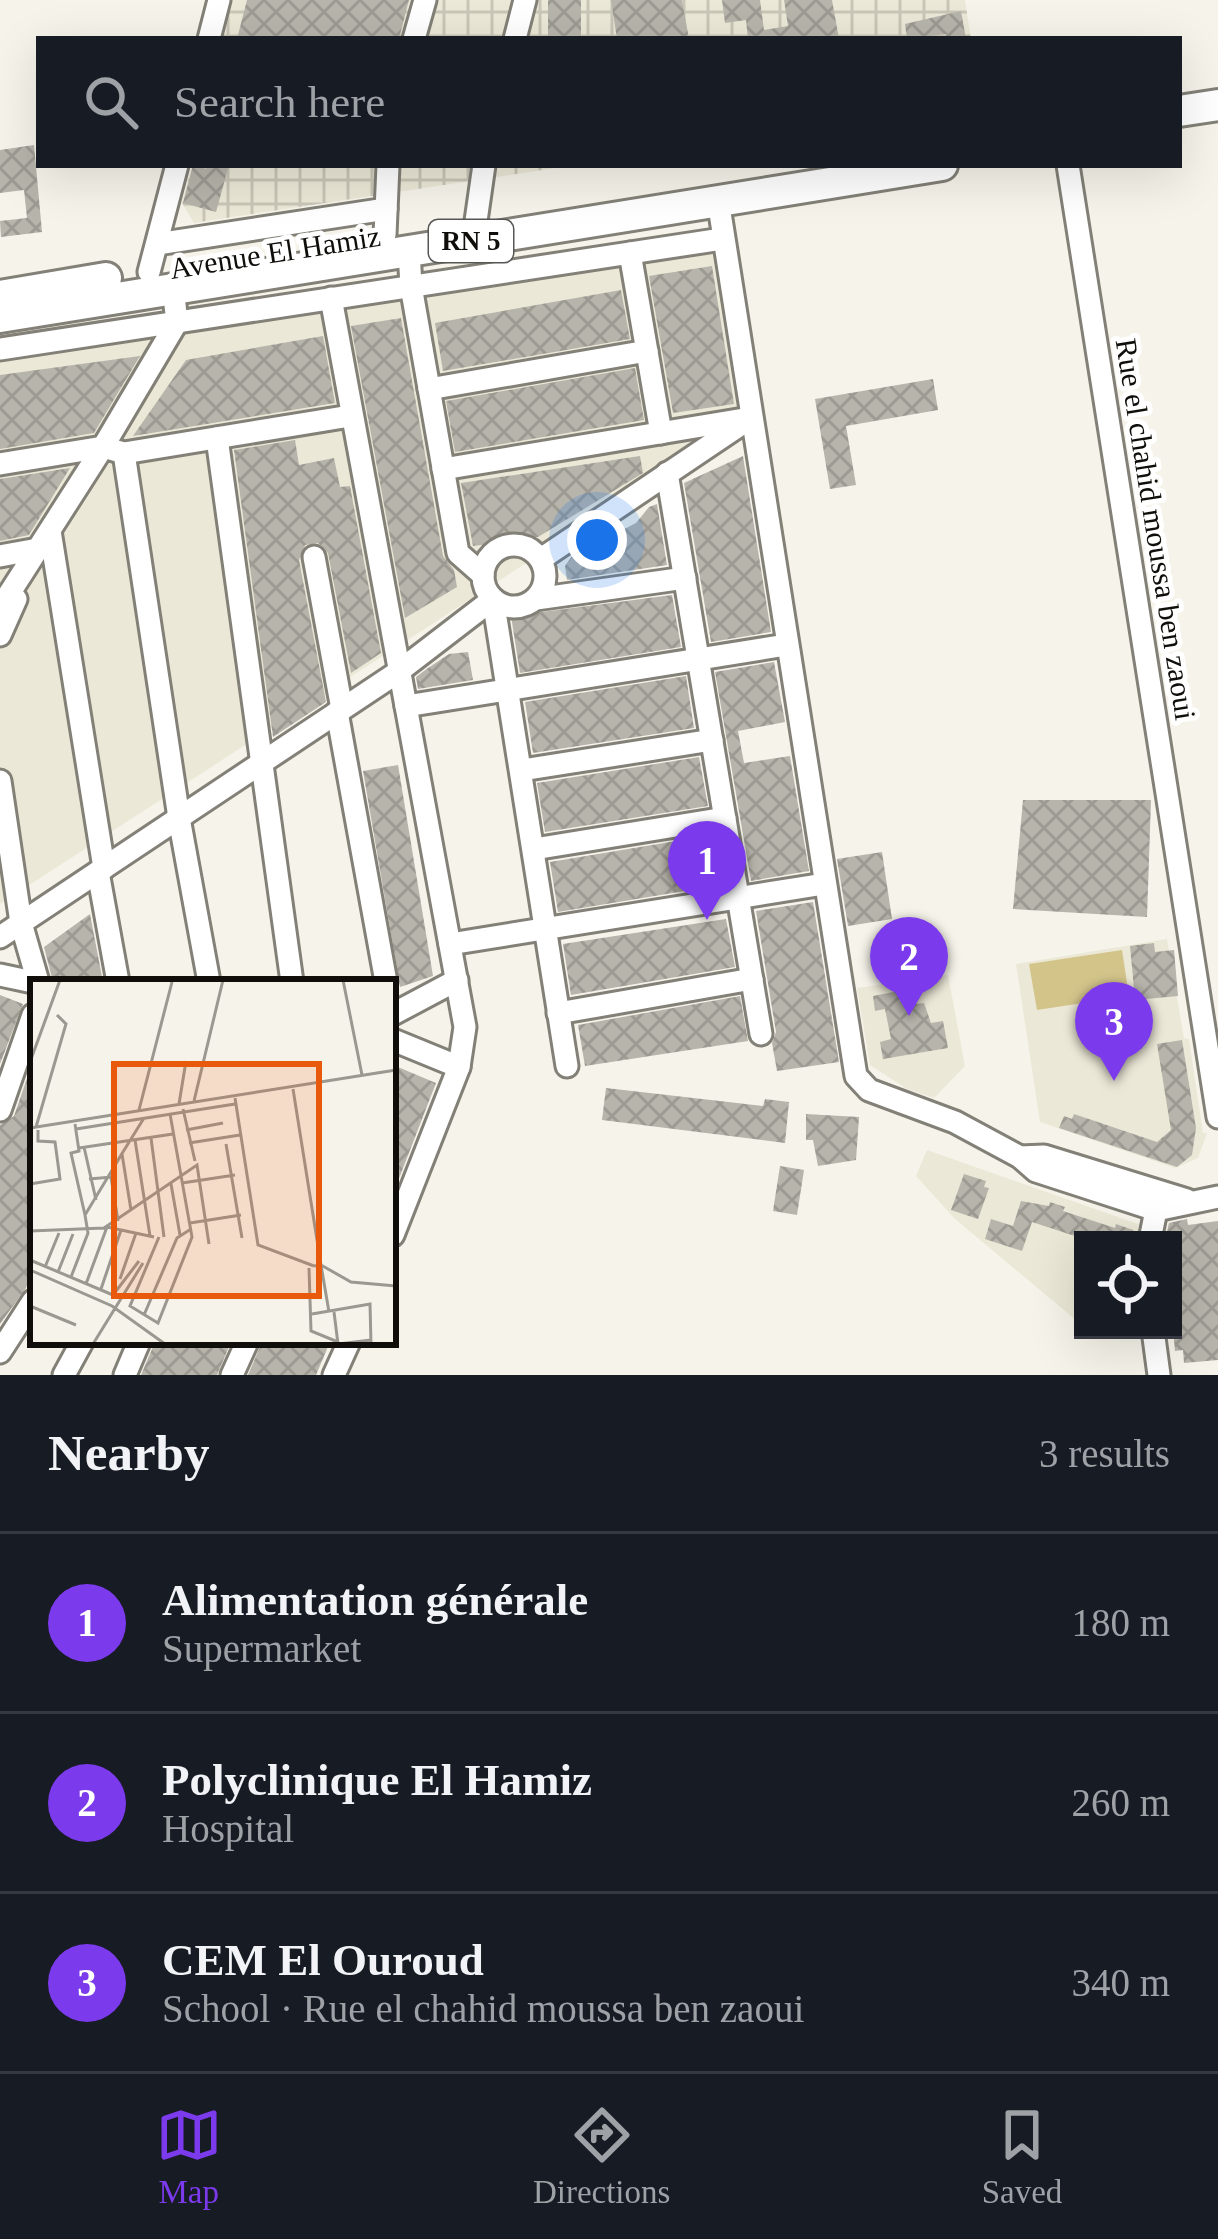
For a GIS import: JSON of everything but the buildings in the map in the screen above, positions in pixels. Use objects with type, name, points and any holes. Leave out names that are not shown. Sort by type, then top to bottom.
[{"type":"highway","points":[[1182,111],[1218,105]]},
{"type":"highway","points":[[1182,128],[1218,122]]},
{"type":"highway","name":"Avenue El Hamiz","points":[[0,296],[816,168]]},
{"type":"highway","name":"RN 5","points":[[393,232],[718,200],[922,168]]},
{"type":"highway","name":"RN 5","points":[[0,317],[160,268]]},
{"type":"street","points":[[210,36],[219,0]]},
{"type":"street","points":[[415,36],[425,0]]},
{"type":"street","points":[[516,36],[525,0]]},
{"type":"street","points":[[0,608],[44,540],[114,450],[177,322],[160,268],[177,168]]},
{"type":"street","points":[[388,168],[393,232],[412,286],[458,553],[483,574],[493,598],[567,1066]]},
{"type":"street","points":[[476,221],[484,168]]},
{"type":"street","name":"Rue el chahid moussa ben zaoui","points":[[1068,168],[1218,1117]]},
{"type":"street","points":[[718,200],[856,1076],[869,1090],[956,1122],[1036,1171],[1156,1210],[1218,1197]]},
{"type":"street","points":[[0,349],[722,239]]},
{"type":"street","points":[[630,253],[662,433]]},
{"type":"street","points":[[331,298],[465,1027],[458,1067],[396,1227]]},
{"type":"street","points":[[429,389],[647,351]]},
{"type":"street","points":[[0,464],[218,438],[350,416]]},
{"type":"street","points":[[443,469],[750,418]]},
{"type":"street","points":[[541,559],[750,418]]},
{"type":"street","points":[[218,438],[292,979]]},
{"type":"street","points":[[114,450],[208,979]]},
{"type":"street","points":[[667,472],[761,1034]]},
{"type":"street","points":[[0,556],[44,540]]},
{"type":"street","points":[[0,635],[44,540]]},
{"type":"street","points":[[44,540],[118,979]]},
{"type":"street","points":[[483,574],[491,554],[512,544],[533,551],[546,576],[536,599]]},
{"type":"street","points":[[314,556],[385,979]]},
{"type":"street","points":[[493,598],[514,608],[536,599],[685,578]]},
{"type":"street","points":[[0,937],[398,672],[493,598]]},
{"type":"street","points":[[406,706],[786,645]]},
{"type":"street","points":[[522,770],[712,740]]},
{"type":"street","points":[[0,781],[21,923],[35,979]]},
{"type":"street","points":[[534,849],[725,818]]},
{"type":"street","points":[[450,944],[824,884]]},
{"type":"street","points":[[0,975],[30,981]]},
{"type":"street","points":[[396,1012],[457,980]]},
{"type":"street","points":[[558,1012],[752,980]]},
{"type":"street","points":[[0,1110],[30,1024]]},
{"type":"street","points":[[396,1041],[458,1067]]},
{"type":"street","points":[[1020,1157],[1044,1156],[1189,1201]]},
{"type":"street","points":[[1152,1231],[1156,1210]]},
{"type":"street","points":[[0,1352],[30,1301]]},
{"type":"street","points":[[1154,1339],[1159,1375]]},
{"type":"street","points":[[64,1375],[80,1345]]},
{"type":"street","points":[[125,1375],[138,1345]]},
{"type":"street","points":[[232,1375],[246,1345]]},
{"type":"street","points":[[334,1375],[348,1345]]},
{"type":"shaded area","points":[[231,0],[965,0],[971,36],[223,36]]},
{"type":"shaded area","points":[[191,168],[555,168],[194,223],[182,203]]},
{"type":"shaded area","points":[[722,239],[750,418],[0,904],[0,362]]},
{"type":"shaded area","points":[[1167,939],[1203,1133],[1207,1133],[1198,1158],[1175,1168],[1040,1122],[1016,964]]},
{"type":"shaded area","points":[[1122,950],[1129,996],[1037,1010],[1029,964]]},
{"type":"shaded area","points":[[948,975],[965,1066],[934,1098],[907,1089],[870,1065],[857,988]]},
{"type":"shaded area","points":[[927,1150],[1138,1224],[1145,1231],[1074,1231],[1074,1318],[955,1219],[916,1176]]},
{"type":"place","name":"Alimentation générale","points":[[707,920]]},
{"type":"place","name":"Polyclinique El Hamiz","points":[[909,1016]]},
{"type":"place","name":"CEM El Ouroud","points":[[1114,1081]]}]
